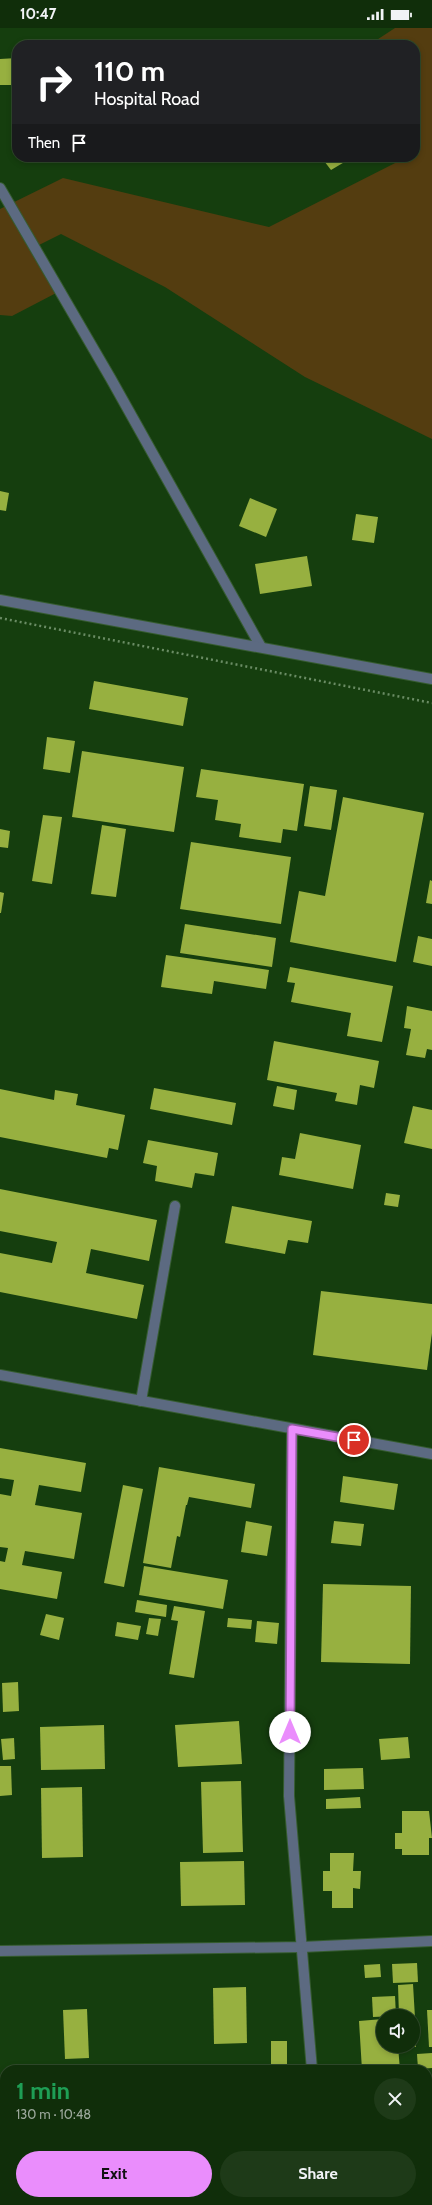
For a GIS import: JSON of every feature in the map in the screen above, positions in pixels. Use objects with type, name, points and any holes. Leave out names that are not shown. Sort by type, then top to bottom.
[{"type":"street","points":[[0,188],[111,379],[261,647]]},
{"type":"street","points":[[0,600],[432,679]]},
{"type":"street","points":[[141,1401],[175,1206]]},
{"type":"street","points":[[0,1375],[432,1454]]},
{"type":"street","points":[[292,1429],[289,1796],[312,2065]]},
{"type":"street","points":[[0,1952],[302,1947],[432,1941]]},
{"type":"path","points":[[0,618],[432,703]]},
{"type":"shaded area","points":[[395,28],[432,28],[432,439],[305,377],[165,287],[61,234],[33,248],[60,291],[12,316],[0,315],[0,209],[63,178],[269,227],[397,162],[420,162],[420,40],[377,40]]},
{"type":"building","points":[[12,58],[12,85],[0,85],[0,59]]},
{"type":"building","points":[[325,162],[345,162],[331,170]]},
{"type":"building","points":[[0,491],[9,493],[6,511],[0,510]]},
{"type":"building","points":[[250,498],[277,509],[266,537],[239,526]]},
{"type":"building","points":[[356,514],[378,517],[374,543],[352,540]]},
{"type":"building","points":[[307,556],[312,586],[260,594],[255,564]]},
{"type":"building","points":[[94,681],[188,698],[183,726],[89,709]]},
{"type":"building","points":[[47,737],[75,741],[70,773],[43,769]]},
{"type":"building","points":[[82,751],[184,767],[174,832],[72,817]]},
{"type":"building","points":[[201,769],[304,784],[297,831],[283,829],[281,843],[239,837],[241,824],[215,820],[218,800],[196,797]]},
{"type":"building","points":[[310,786],[337,790],[331,830],[304,826]]},
{"type":"building","points":[[343,797],[424,813],[396,962],[290,942],[299,891],[325,896]]},
{"type":"building","points":[[43,815],[62,817],[52,884],[32,881]]},
{"type":"building","points":[[102,825],[126,829],[116,897],[91,894]]},
{"type":"building","points":[[0,829],[10,831],[8,848],[0,847]]},
{"type":"building","points":[[191,842],[291,857],[281,924],[180,909]]},
{"type":"building","points":[[430,880],[432,881],[432,904],[426,903]]},
{"type":"building","points":[[0,892],[4,893],[1,913],[0,913]]},
{"type":"building","points":[[185,924],[276,938],[272,967],[180,953]]},
{"type":"building","points":[[418,936],[432,939],[432,966],[413,962]]},
{"type":"building","points":[[166,955],[269,970],[266,989],[214,981],[212,994],[161,987]]},
{"type":"building","points":[[290,967],[393,986],[382,1042],[347,1036],[351,1013],[291,1002],[295,983],[287,982]]},
{"type":"building","points":[[407,1006],[432,1011],[432,1050],[427,1049],[425,1058],[406,1055],[411,1029],[404,1028]]},
{"type":"building","points":[[274,1041],[379,1061],[374,1088],[360,1085],[357,1105],[335,1101],[337,1093],[267,1080]]},
{"type":"building","points":[[277,1086],[297,1090],[294,1110],[273,1106]]},
{"type":"building","points":[[154,1088],[236,1103],[232,1125],[150,1109]]},
{"type":"building","points":[[0,1089],[54,1100],[55,1090],[78,1094],[76,1105],[125,1115],[118,1150],[109,1148],[107,1158],[0,1137]]},
{"type":"building","points":[[413,1106],[432,1110],[432,1149],[404,1143]]},
{"type":"building","points":[[300,1133],[361,1145],[353,1189],[279,1175],[282,1157],[295,1159]]},
{"type":"building","points":[[148,1140],[218,1153],[214,1176],[195,1173],[192,1188],[155,1181],[157,1166],[143,1163]]},
{"type":"building","points":[[0,1189],[157,1220],[149,1261],[91,1249],[86,1273],[144,1285],[137,1319],[0,1292],[0,1253],[52,1263],[57,1242],[0,1231]]},
{"type":"building","points":[[386,1193],[400,1195],[398,1207],[384,1205]]},
{"type":"building","points":[[232,1206],[312,1221],[308,1243],[288,1240],[285,1254],[225,1243]]},
{"type":"building","points":[[321,1291],[432,1304],[432,1333],[427,1370],[313,1355]]},
{"type":"building","points":[[0,1448],[86,1463],[81,1492],[39,1485],[35,1505],[82,1513],[74,1559],[25,1551],[22,1565],[62,1572],[57,1599],[0,1589],[0,1561],[5,1562],[8,1548],[0,1547],[0,1494],[11,1496],[14,1480],[0,1478]]},
{"type":"building","points":[[159,1467],[255,1484],[251,1508],[189,1497],[180,1537],[177,1536],[171,1568],[143,1563]]},
{"type":"building","points":[[343,1476],[398,1484],[394,1510],[340,1502]]},
{"type":"building","points":[[123,1485],[143,1489],[124,1587],[104,1583]]},
{"type":"building","points":[[246,1521],[272,1526],[267,1556],[241,1552]]},
{"type":"building","points":[[334,1521],[364,1524],[361,1546],[331,1543]]},
{"type":"building","points":[[144,1566],[228,1580],[223,1609],[139,1595]]},
{"type":"building","points":[[323,1584],[411,1586],[410,1664],[321,1662]]},
{"type":"building","points":[[137,1600],[167,1605],[166,1617],[135,1612]]},
{"type":"building","points":[[174,1606],[205,1611],[194,1678],[169,1674],[178,1621],[171,1620]]},
{"type":"building","points":[[46,1614],[64,1618],[59,1640],[40,1635]]},
{"type":"building","points":[[149,1618],[161,1619],[158,1636],[146,1634]]},
{"type":"building","points":[[228,1618],[252,1620],[251,1629],[227,1627]]},
{"type":"building","points":[[257,1621],[279,1623],[277,1644],[255,1642]]},
{"type":"building","points":[[117,1622],[141,1626],[138,1640],[115,1636]]},
{"type":"building","points":[[18,1682],[19,1711],[3,1712],[2,1683]]},
{"type":"building","points":[[239,1721],[242,1764],[178,1767],[175,1725]]},
{"type":"building","points":[[104,1725],[105,1769],[41,1770],[40,1727]]},
{"type":"building","points":[[408,1737],[410,1758],[381,1760],[379,1739]]},
{"type":"building","points":[[14,1738],[15,1759],[3,1760],[1,1739]]},
{"type":"building","points":[[0,1766],[11,1766],[12,1795],[0,1796]]},
{"type":"building","points":[[363,1768],[364,1789],[324,1790],[324,1769]]},
{"type":"building","points":[[241,1781],[243,1852],[203,1853],[201,1782]]},
{"type":"building","points":[[82,1787],[83,1857],[42,1858],[41,1788]]},
{"type":"building","points":[[360,1797],[361,1808],[326,1809],[326,1799]]},
{"type":"building","points":[[402,1811],[429,1811],[432,1838],[429,1838],[429,1855],[402,1855],[402,1849],[395,1849],[395,1833],[402,1833]]},
{"type":"building","points":[[330,1853],[354,1853],[353,1871],[361,1871],[360,1889],[353,1888],[353,1908],[332,1908],[332,1891],[323,1891],[323,1871],[330,1871]]},
{"type":"building","points":[[244,1861],[245,1905],[181,1906],[180,1862]]},
{"type":"building","points":[[417,1963],[418,1982],[393,1983],[392,1964]]},
{"type":"building","points":[[380,1964],[381,1977],[365,1978],[364,1965]]},
{"type":"building","points":[[413,1984],[414,2009],[399,2009],[398,1985]]},
{"type":"building","points":[[246,1987],[247,2043],[214,2044],[213,1988]]},
{"type":"building","points":[[395,1996],[396,2009],[376,2009],[376,2017],[373,2017],[372,1997]]},
{"type":"building","points":[[87,2009],[89,2058],[65,2059],[63,2010]]},
{"type":"building","points":[[427,2010],[432,2010],[432,2047],[429,2047]]},
{"type":"building","points":[[376,2020],[376,2053],[399,2053],[400,2065],[362,2065],[359,2021]]},
{"type":"building","points":[[271,2041],[287,2041],[287,2065],[271,2065]]},
{"type":"building","points":[[432,2053],[432,2065],[418,2065],[417,2054]]},
{"type":"route","points":[[290,1732],[292,1429],[354,1440]]}]
